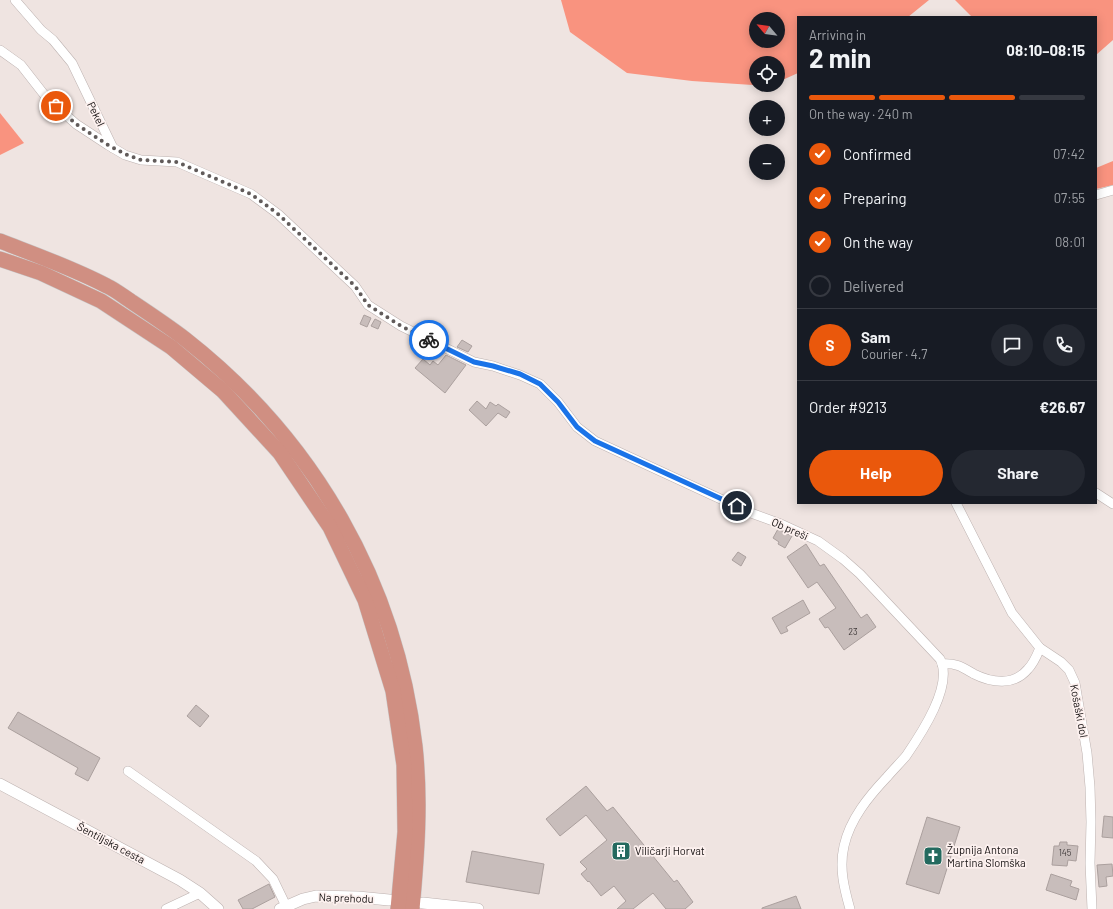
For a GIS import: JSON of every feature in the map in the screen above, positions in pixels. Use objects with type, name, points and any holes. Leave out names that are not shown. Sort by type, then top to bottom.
[{"type":"highway","points":[[0,241],[47,258],[108,287],[168,325],[228,374],[258,404],[292,445],[326,493],[351,536],[376,590],[394,642],[405,690],[415,747],[418,808],[417,906]]},
{"type":"highway","points":[[0,259],[41,273],[101,301],[171,347],[223,391],[280,453],[330,527],[364,600],[393,691],[404,765],[405,824],[402,879],[394,904]]},
{"type":"street","name":"Pekel","points":[[14,0],[41,30],[53,40],[72,63],[113,148]]},
{"type":"street","name":"Pekel","points":[[0,50],[21,65],[46,96],[76,124],[113,148]]},
{"type":"street","name":"Ob preši","points":[[113,148],[141,160],[177,162],[251,194],[278,214],[355,286],[368,305],[401,326],[474,362],[520,374],[540,384],[558,402],[577,427],[595,441],[751,513],[787,527],[823,544],[860,574],[928,646],[942,664]]},
{"type":"street","points":[[1097,195],[1113,190]]},
{"type":"street","points":[[1097,494],[1113,504]]},
{"type":"street","name":"Košaški dol","points":[[957,504],[1012,613],[1040,648],[1061,662],[1069,670],[1075,683],[1087,753],[1091,822],[1090,863],[1092,909]]},
{"type":"street","points":[[850,909],[843,887],[842,864],[844,845],[850,828],[859,811],[882,782],[905,757],[929,719],[938,699],[943,680],[942,664],[952,663],[987,679],[998,682],[1009,681],[1020,677],[1029,669],[1040,648]]},
{"type":"street","points":[[128,771],[256,861],[273,878],[283,907]]},
{"type":"street","name":"Šentiljska cesta","points":[[0,784],[180,880],[200,893],[218,909]]},
{"type":"street","points":[[166,909],[200,893]]},
{"type":"street","name":"Na prehodu","points":[[283,907],[303,899],[316,896],[358,897],[394,904]]},
{"type":"street","points":[[417,906],[478,909]]},
{"type":"shaded area","points":[[561,0],[929,0],[909,16],[797,16],[797,73],[785,79],[785,56],[749,56],[749,85],[692,81],[627,73],[570,32]]},
{"type":"shaded area","points":[[955,0],[1113,0],[1113,40],[1097,54],[1097,16],[971,16]]},
{"type":"shaded area","points":[[0,113],[24,143],[0,155]]},
{"type":"shaded area","points":[[1113,161],[1113,185],[1097,189],[1097,168]]},
{"type":"building","points":[[364,315],[371,318],[367,327],[360,324]]},
{"type":"building","points":[[375,319],[381,322],[378,329],[371,326]]},
{"type":"building","points":[[439,330],[447,335],[444,341],[436,336]]},
{"type":"building","points":[[462,340],[472,346],[468,352],[457,347]]},
{"type":"building","points":[[446,355],[466,365],[445,393],[415,368],[423,359],[430,365],[433,361],[438,365]]},
{"type":"building","points":[[477,401],[486,409],[490,402],[496,406],[498,404],[510,412],[506,418],[498,413],[486,426],[469,410]]},
{"type":"building","points":[[778,529],[792,536],[785,548],[778,544],[779,542],[773,538]]},
{"type":"building","points":[[806,544],[820,566],[824,564],[861,618],[867,614],[876,627],[844,650],[828,627],[825,628],[819,619],[836,608],[817,582],[808,588],[787,557]]},
{"type":"building","points":[[738,552],[746,557],[741,566],[732,560]]},
{"type":"building","points":[[803,600],[810,613],[786,627],[788,631],[781,634],[772,618]]},
{"type":"building","points":[[196,705],[209,716],[200,727],[187,716]]},
{"type":"building","points":[[18,712],[100,758],[88,781],[75,774],[78,768],[8,728]]},
{"type":"building","name":"Viličarji Horvat","points":[[586,786],[607,811],[613,807],[674,882],[677,880],[693,902],[685,909],[666,909],[653,893],[633,909],[617,909],[626,901],[614,886],[601,896],[589,881],[588,882],[581,874],[587,869],[580,862],[607,840],[586,815],[560,836],[546,819]]},
{"type":"building","points":[[1104,816],[1113,817],[1113,838],[1102,837]]},
{"type":"building","name":"Župnija Antona Martina Slomška","points":[[927,817],[960,827],[939,894],[906,884]]},
{"type":"building","points":[[1060,842],[1067,842],[1067,845],[1078,846],[1076,861],[1068,860],[1067,866],[1052,865],[1054,846],[1059,846]]},
{"type":"building","points":[[472,851],[544,864],[539,894],[466,882]]},
{"type":"building","points":[[1112,864],[1113,876],[1106,877],[1107,886],[1099,887],[1097,865]]},
{"type":"building","points":[[1051,874],[1072,881],[1070,886],[1079,889],[1076,900],[1046,890]]},
{"type":"building","points":[[269,884],[275,897],[252,909],[243,909],[238,900]]},
{"type":"building","points":[[796,896],[801,909],[762,909],[762,908]]},
{"type":"way so far","points":[[56,106],[76,124],[108,145],[125,154],[141,160],[177,162],[251,194],[278,214],[355,286],[368,305],[401,326],[429,340]]},
{"type":"place","name":"Viličarji Horvat","points":[[621,851]]},
{"type":"place","name":"Župnija Antona Martina Slomška","points":[[933,856]]},
{"type":"route","points":[[429,340],[474,362],[520,374],[540,384],[558,402],[577,427],[595,441],[737,506]]}]
